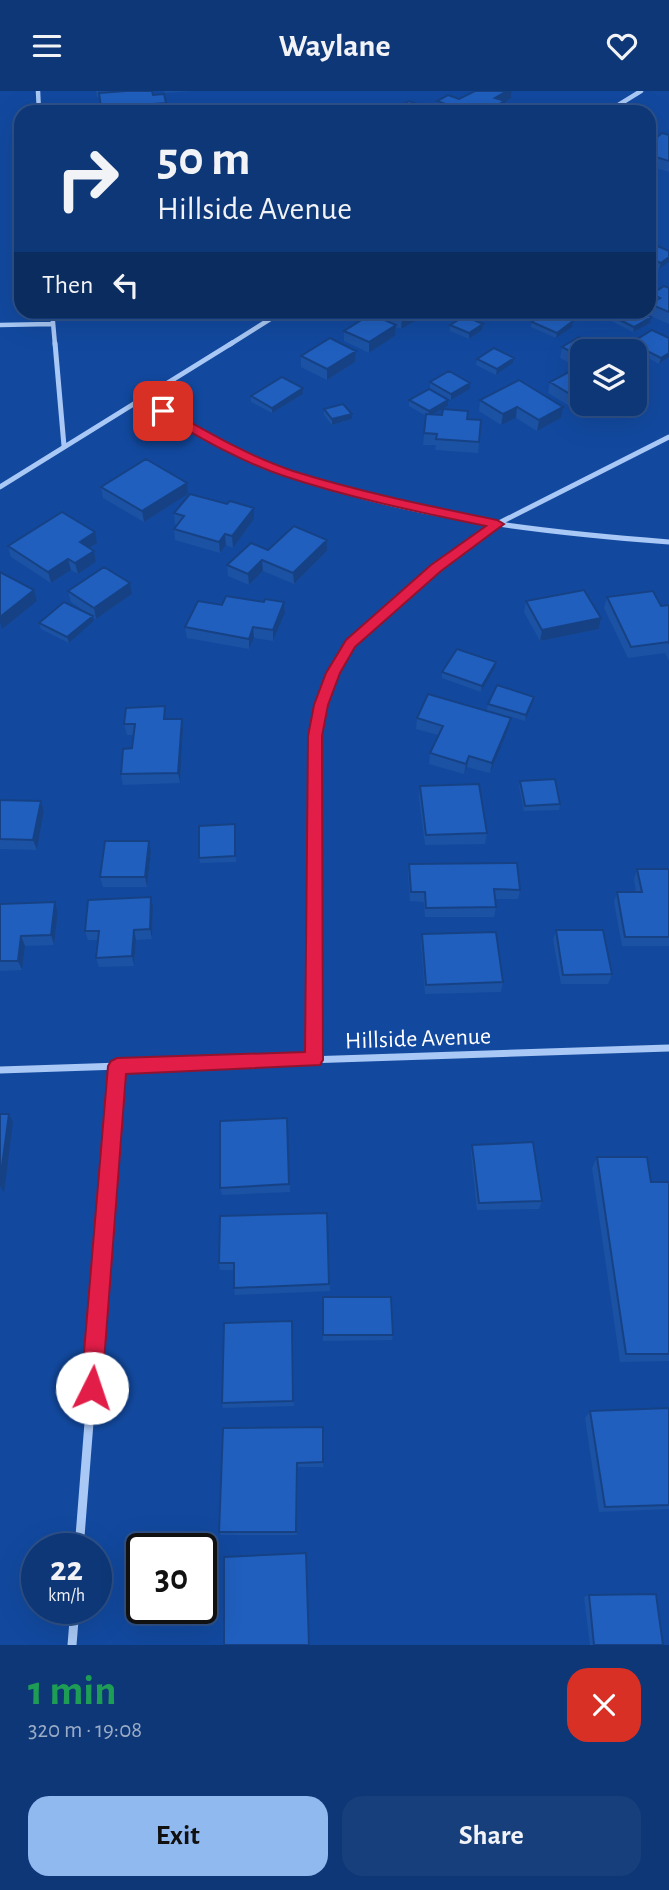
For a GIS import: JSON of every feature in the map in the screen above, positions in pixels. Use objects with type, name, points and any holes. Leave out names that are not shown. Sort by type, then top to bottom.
[{"type":"street","points":[[618,105],[641,91]]},
{"type":"street","points":[[52,319],[64,446]]},
{"type":"street","points":[[0,487],[270,319]]},
{"type":"street","points":[[0,325],[52,324]]},
{"type":"street","points":[[142,398],[205,437],[287,473],[386,501],[497,524],[669,542]]},
{"type":"street","points":[[314,1060],[315,736],[321,705],[333,673],[351,643],[436,568],[497,524],[669,437]]},
{"type":"street","name":"Hillside Avenue","points":[[0,1070],[669,1048]]},
{"type":"street","points":[[80,1533],[117,1066]]},
{"type":"street","points":[[72,1645],[74,1624]]},
{"type":"building","points":[[152,91],[153,95],[164,94],[166,103],[101,105],[99,93]]},
{"type":"building","points":[[475,91],[507,91],[495,98],[505,101],[498,105],[448,105],[437,101],[448,95],[459,99]]},
{"type":"building","points":[[409,101],[420,105],[402,105]]},
{"type":"building","points":[[662,133],[669,135],[669,161],[656,157],[656,138]]},
{"type":"building","points":[[656,245],[669,251],[669,257],[661,263],[656,261]]},
{"type":"building","points":[[664,286],[669,288],[669,312],[656,307],[656,300],[660,298],[656,296],[656,291]]},
{"type":"building","points":[[363,319],[382,319],[396,325],[369,342],[344,331]]},
{"type":"building","points":[[460,319],[472,319],[483,324],[469,333],[450,325]]},
{"type":"building","points":[[536,319],[573,321],[557,333],[532,322]]},
{"type":"building","points":[[618,319],[648,319],[634,327]]},
{"type":"building","points":[[652,330],[669,338],[669,353],[661,358],[647,351],[647,339],[637,339]]},
{"type":"building","points":[[330,338],[356,351],[327,369],[301,356]]},
{"type":"building","points":[[570,342],[570,351],[562,347]]},
{"type":"building","points":[[494,348],[514,358],[497,369],[477,359]]},
{"type":"building","points":[[449,371],[470,383],[451,394],[430,382]]},
{"type":"building","points":[[570,372],[570,394],[550,382]]},
{"type":"building","points":[[282,377],[303,388],[272,408],[251,396]]},
{"type":"building","points":[[519,380],[563,407],[539,420],[517,407],[503,414],[480,400]]},
{"type":"building","points":[[429,389],[448,400],[429,411],[409,400]]},
{"type":"building","points":[[343,404],[352,414],[332,419],[324,409]]},
{"type":"building","points":[[443,409],[468,411],[467,419],[481,420],[479,442],[436,439],[437,434],[424,433],[426,414],[442,415]]},
{"type":"building","points":[[146,459],[187,483],[142,511],[101,487]]},
{"type":"building","points":[[190,494],[254,508],[232,536],[225,534],[219,542],[174,529],[184,516],[174,513]]},
{"type":"building","points":[[62,512],[95,532],[80,542],[94,551],[75,563],[68,559],[48,572],[8,546]]},
{"type":"building","points":[[294,526],[327,540],[293,573],[262,560],[248,574],[227,565],[251,543],[268,550]]},
{"type":"building","points":[[104,567],[130,583],[94,608],[68,591]]},
{"type":"building","points":[[0,572],[34,590],[0,617]]},
{"type":"building","points":[[584,590],[601,618],[542,630],[526,601]]},
{"type":"building","points":[[653,591],[661,606],[669,605],[669,643],[631,647],[607,597]]},
{"type":"building","points":[[226,596],[284,602],[273,630],[253,627],[249,639],[185,627],[198,601],[222,605]]},
{"type":"building","points":[[64,602],[93,616],[67,637],[39,623]]},
{"type":"building","points":[[457,649],[496,662],[482,686],[442,672]]},
{"type":"building","points":[[497,685],[534,697],[526,715],[488,704]]},
{"type":"building","points":[[428,694],[511,718],[492,763],[469,756],[466,764],[430,753],[443,726],[417,718]]},
{"type":"building","points":[[165,706],[164,719],[182,719],[178,773],[121,774],[123,749],[132,748],[135,724],[124,724],[126,708]]},
{"type":"building","points":[[555,779],[560,804],[525,806],[520,781]]},
{"type":"building","points":[[479,784],[487,833],[426,835],[420,786]]},
{"type":"building","points":[[0,800],[41,801],[33,840],[0,839]]},
{"type":"building","points":[[235,824],[235,856],[199,858],[199,826]]},
{"type":"building","points":[[105,841],[149,841],[145,877],[100,877]]},
{"type":"building","points":[[517,863],[520,890],[494,889],[496,907],[426,908],[425,892],[411,892],[409,864]]},
{"type":"building","points":[[637,869],[669,869],[669,937],[625,937],[617,892],[642,892]]},
{"type":"building","points":[[151,897],[150,929],[134,930],[132,956],[96,958],[99,931],[85,931],[88,900]]},
{"type":"building","points":[[55,902],[51,935],[21,936],[18,961],[0,961],[0,904]]},
{"type":"building","points":[[556,930],[603,930],[612,974],[563,975]]},
{"type":"building","points":[[496,932],[503,982],[426,985],[422,934]]},
{"type":"building","points":[[0,1114],[9,1114],[0,1181]]},
{"type":"building","points":[[287,1118],[289,1184],[220,1188],[220,1121]]},
{"type":"building","points":[[533,1142],[542,1201],[479,1203],[472,1145]]},
{"type":"building","points":[[597,1157],[647,1157],[651,1182],[669,1182],[669,1354],[626,1354]]},
{"type":"building","points":[[327,1213],[329,1284],[234,1288],[234,1263],[219,1263],[220,1216]]},
{"type":"building","points":[[323,1297],[391,1297],[393,1335],[323,1335]]},
{"type":"building","points":[[292,1321],[293,1401],[222,1403],[224,1323]]},
{"type":"building","points":[[669,1408],[669,1505],[605,1507],[590,1411]]},
{"type":"building","points":[[323,1427],[323,1462],[297,1463],[296,1532],[219,1532],[223,1428]]},
{"type":"building","points":[[306,1553],[309,1645],[224,1645],[224,1557]]},
{"type":"building","points":[[656,1594],[663,1645],[594,1645],[589,1595]]},
{"type":"route","points":[[92,1388],[117,1066],[314,1060],[315,736],[321,705],[333,673],[351,643],[436,568],[497,524],[386,501],[287,473],[243,456],[163,411]]}]
